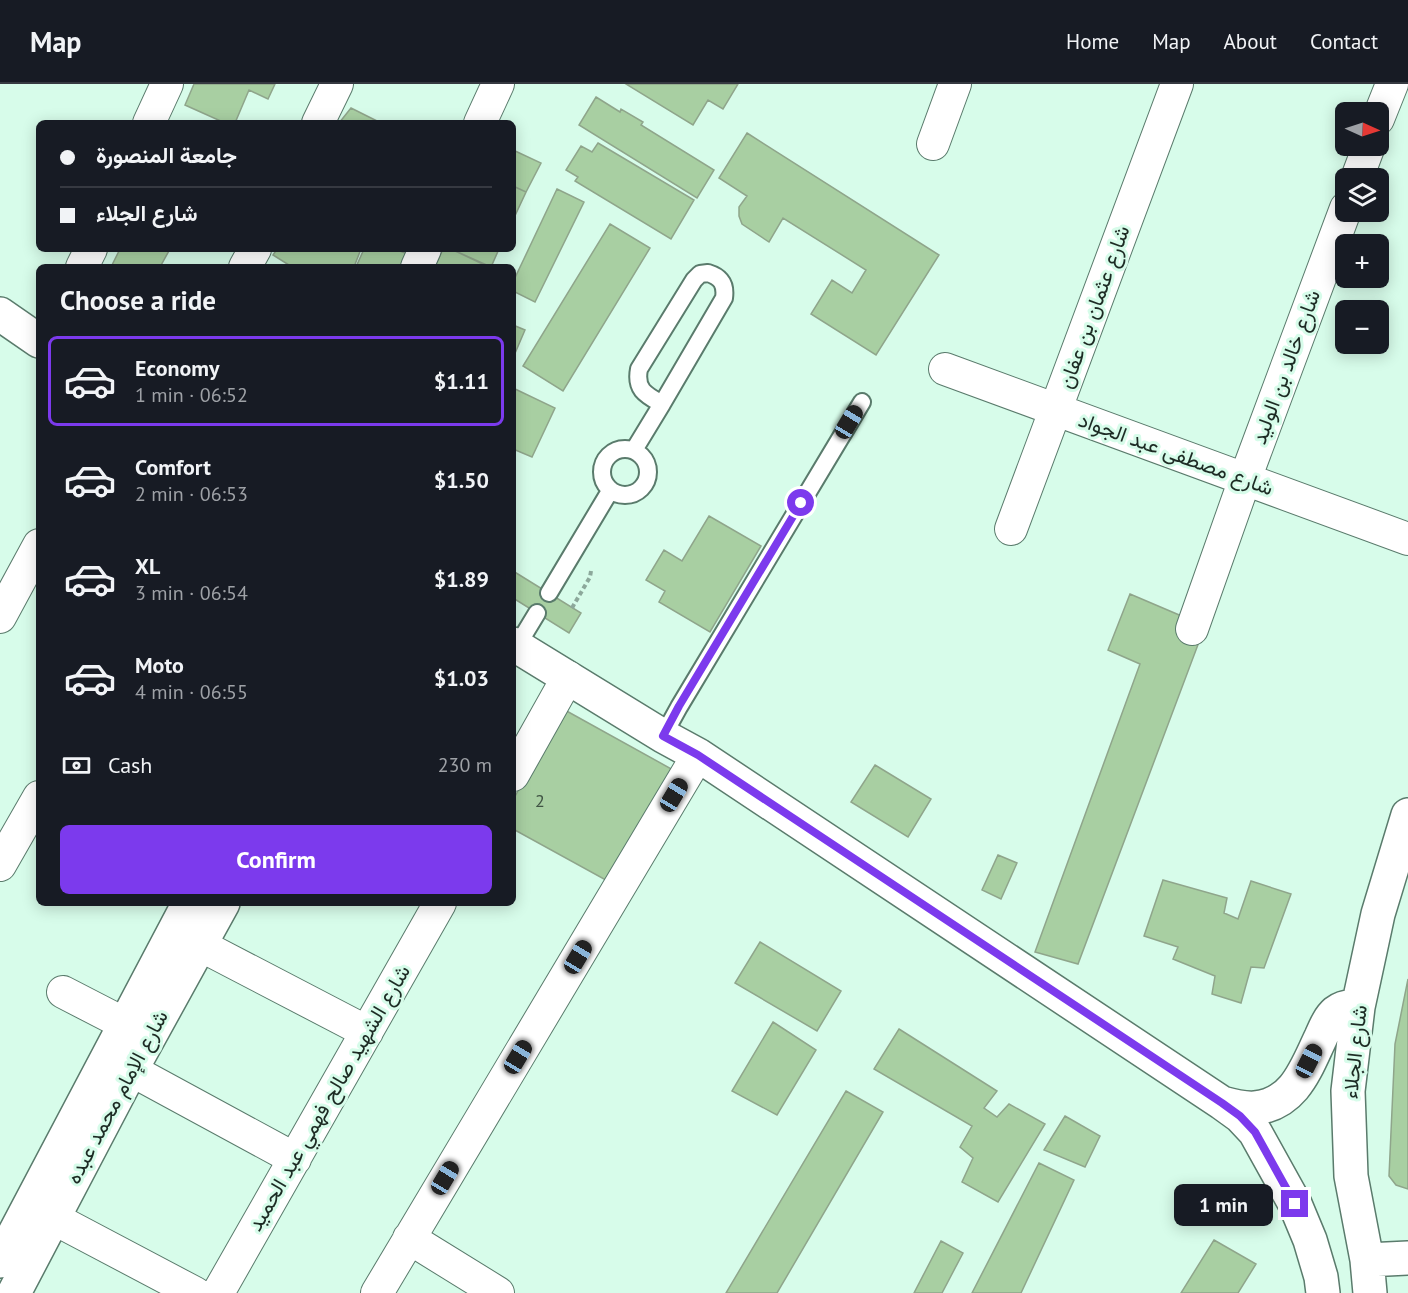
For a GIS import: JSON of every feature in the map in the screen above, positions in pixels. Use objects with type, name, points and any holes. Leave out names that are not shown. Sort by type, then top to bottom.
[{"type":"main road","points":[[0,314],[36,339]]},
{"type":"main road","points":[[516,646],[698,755],[1240,1116],[1255,1132],[1295,1204],[1310,1240],[1321,1277],[1323,1293]]},
{"type":"main road","name":"شارع الجلاء","points":[[1370,1293],[1352,1176],[1348,1091],[1358,1007],[1378,914],[1408,815]]},
{"type":"main road","name":"شارع الإمام محمد عبده","points":[[0,1260],[187,906]]},
{"type":"main road","name":"شارع الإمام محمد عبده","points":[[14,1293],[131,1070],[221,906]]},
{"type":"main road","points":[[1222,1103],[1253,1108],[1269,1105],[1281,1099],[1300,1080],[1332,1017],[1342,1008],[1358,1007]]},
{"type":"main road","points":[[1366,1260],[1408,1258]]},
{"type":"street","points":[[150,120],[167,84]]},
{"type":"street","points":[[481,120],[498,84]]},
{"type":"street","points":[[933,144],[955,84]]},
{"type":"street","name":"شارع عثمان بن عفان","points":[[1011,529],[1177,84]]},
{"type":"street","points":[[1385,102],[1392,84]]},
{"type":"street","points":[[319,120],[332,86]]},
{"type":"street","name":"شارع خالد بن الوليد","points":[[1192,629],[1341,222]]},
{"type":"street","name":"شارع مصطفى عبد الجواد","points":[[945,369],[1408,539]]},
{"type":"street","points":[[0,617],[36,551]]},
{"type":"street","points":[[516,770],[568,677]]},
{"type":"street","points":[[378,1293],[698,755]]},
{"type":"street","points":[[0,865],[36,802]]},
{"type":"street","name":"شارع الشهيد صالح فهمي عبد الحميد","points":[[218,1293],[438,906]]},
{"type":"street","points":[[200,945],[367,1032]]},
{"type":"street","points":[[63,992],[125,1024]]},
{"type":"street","points":[[131,1070],[295,1159]]},
{"type":"street","points":[[53,1218],[195,1293]]},
{"type":"street","points":[[409,1238],[498,1293]]},
{"type":"lane","points":[[634,450],[662,404],[724,298],[723,281],[716,276],[708,273],[700,274],[694,280],[639,369],[639,383],[642,390],[662,404]]},
{"type":"lane","points":[[663,736],[862,402]]},
{"type":"lane","points":[[615,450],[634,450],[642,456],[647,465],[648,475],[645,484],[638,491],[629,495],[620,495],[610,491],[604,484],[601,474],[607,456],[615,450]]},
{"type":"lane","points":[[549,593],[610,491]]},
{"type":"lane","points":[[516,644],[537,613]]},
{"type":"building","points":[[194,84],[275,84],[268,99],[249,90],[236,120],[218,120],[185,105]]},
{"type":"building","points":[[626,84],[738,84],[723,109],[708,100],[693,125]]},
{"type":"building","points":[[596,97],[620,112],[621,109],[643,122],[641,125],[714,170],[697,198],[579,125]]},
{"type":"building","points":[[351,108],[375,120],[341,120]]},
{"type":"building","points":[[747,133],[939,255],[876,355],[811,314],[832,280],[852,293],[866,270],[783,218],[769,242],[742,224],[739,207],[747,196],[719,178]]},
{"type":"building","points":[[598,143],[694,200],[671,239],[575,181],[578,177],[566,170],[581,146],[592,152]]},
{"type":"building","points":[[516,151],[541,163],[526,192],[516,187]]},
{"type":"building","points":[[516,187],[526,192],[516,214]]},
{"type":"building","points":[[557,189],[584,202],[535,302],[516,292],[516,276]]},
{"type":"building","points":[[610,224],[650,248],[563,391],[523,366]]},
{"type":"building","points":[[118,252],[168,252],[162,264],[112,264]]},
{"type":"building","points":[[275,252],[360,252],[355,264],[287,264],[273,255]]},
{"type":"building","points":[[363,252],[402,252],[410,255],[406,264],[357,264]]},
{"type":"building","points":[[442,252],[457,252],[483,264],[436,264]]},
{"type":"building","points":[[458,252],[498,252],[492,264],[484,264]]},
{"type":"building","points":[[516,326],[525,330],[516,351]]},
{"type":"building","points":[[516,389],[555,408],[532,457],[516,450]]},
{"type":"building","points":[[709,516],[761,546],[710,632],[659,602],[665,591],[646,580],[664,550],[682,561]]},
{"type":"building","points":[[516,573],[581,613],[569,633],[516,600]]},
{"type":"building","points":[[1130,594],[1205,626],[1078,964],[1035,952],[1140,664],[1108,650]]},
{"type":"building","points":[[563,709],[675,771],[613,884],[516,831],[516,795]]},
{"type":"building","points":[[875,765],[931,799],[908,837],[851,802]]},
{"type":"building","points":[[998,855],[1017,863],[1001,899],[982,890]]},
{"type":"building","points":[[1163,880],[1227,898],[1224,913],[1238,919],[1251,881],[1291,894],[1264,968],[1251,967],[1241,1003],[1212,994],[1215,976],[1173,959],[1178,947],[1144,936]]},
{"type":"building","points":[[760,942],[841,991],[817,1031],[735,983]]},
{"type":"building","points":[[1408,979],[1408,1189],[1396,1185],[1389,1176],[1395,1044]]},
{"type":"building","points":[[773,1022],[816,1050],[777,1115],[732,1091]]},
{"type":"building","points":[[899,1029],[997,1091],[984,1108],[997,1117],[1009,1104],[1045,1124],[998,1202],[962,1182],[973,1158],[960,1147],[972,1126],[874,1069]]},
{"type":"building","points":[[846,1091],[883,1112],[777,1293],[726,1293]]},
{"type":"building","points":[[1065,1116],[1100,1136],[1085,1167],[1044,1150]]},
{"type":"building","points":[[1039,1163],[1074,1180],[1021,1293],[972,1293]]},
{"type":"building","points":[[1214,1240],[1256,1264],[1238,1293],[1181,1293]]},
{"type":"building","points":[[941,1241],[963,1253],[942,1293],[914,1293]]},
{"type":"route","points":[[801,503],[663,736],[698,755],[1240,1116],[1255,1132],[1295,1204]]}]
